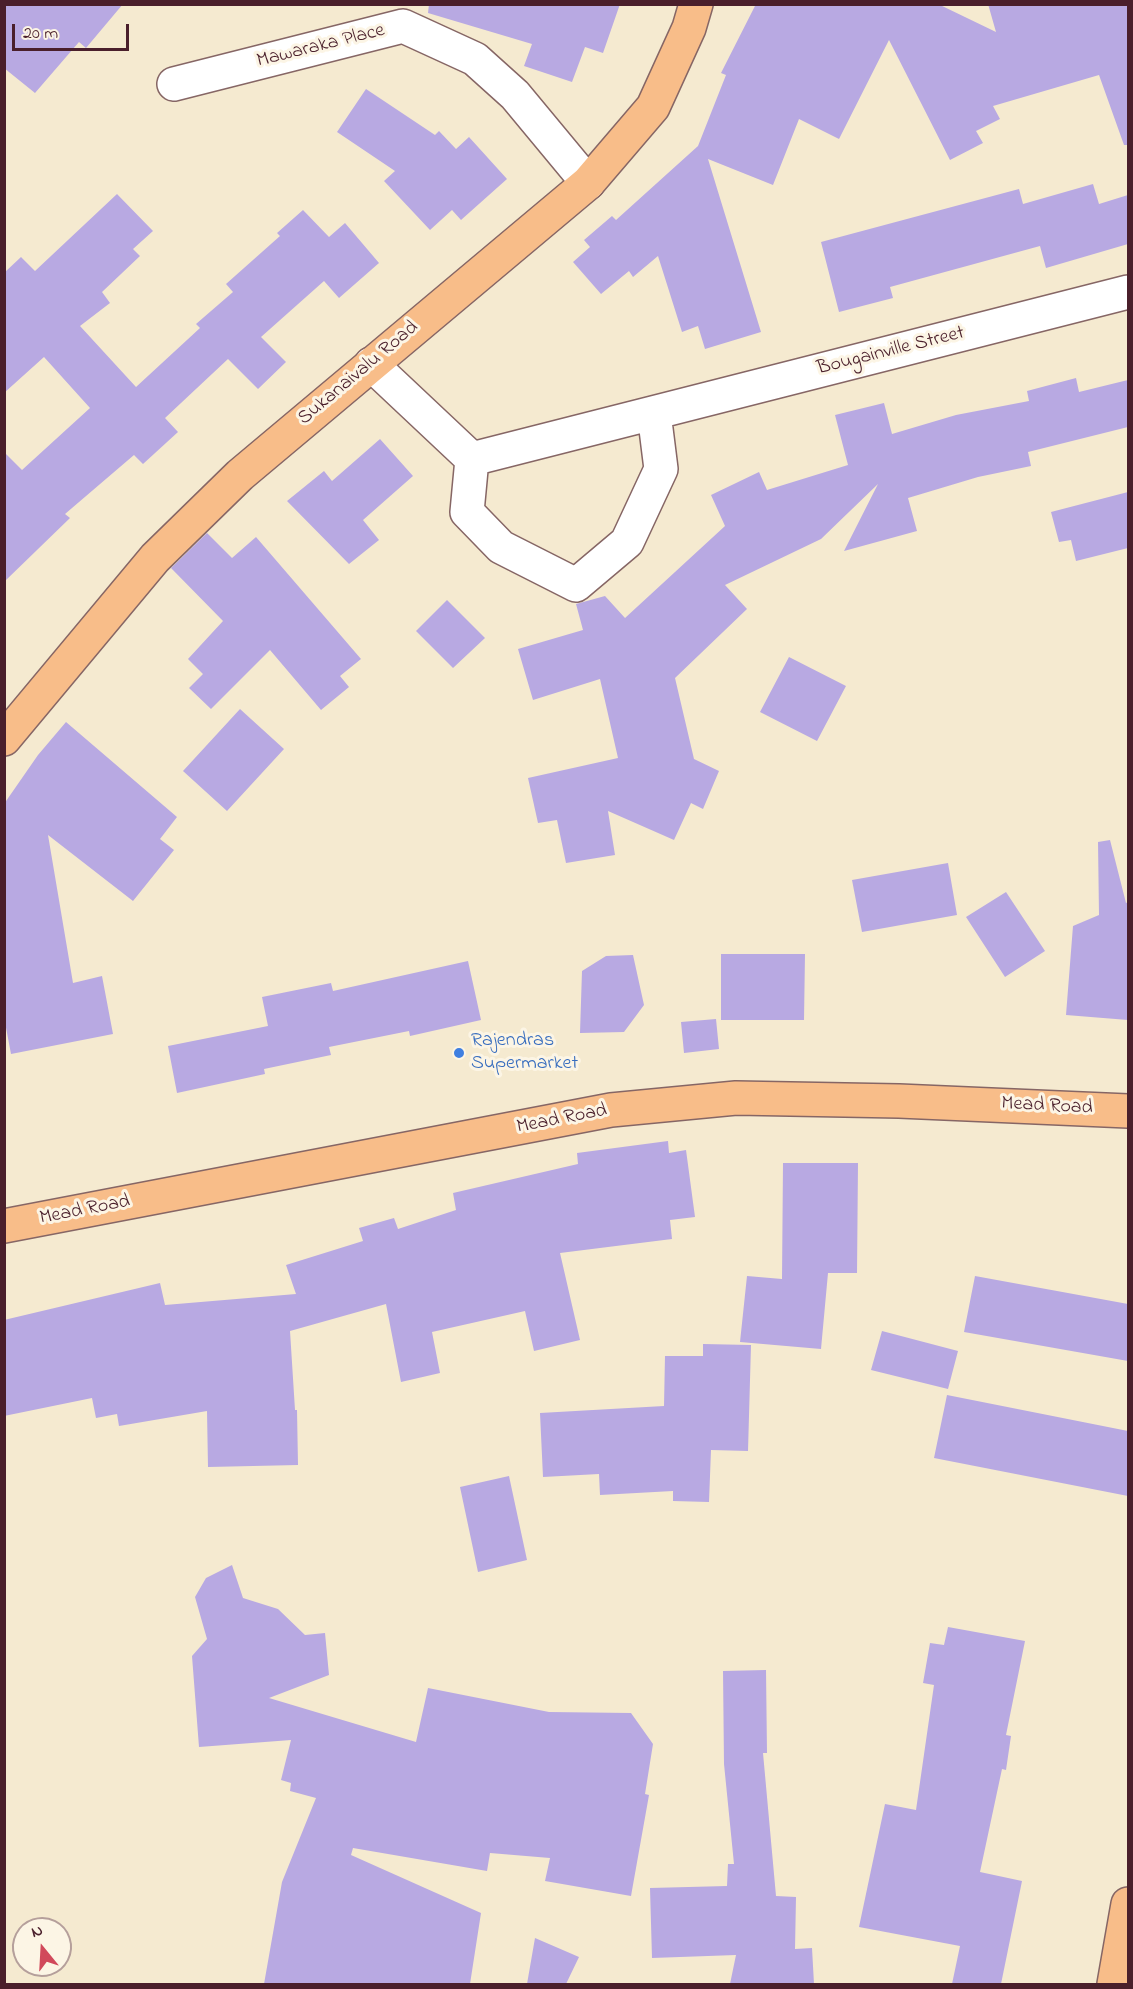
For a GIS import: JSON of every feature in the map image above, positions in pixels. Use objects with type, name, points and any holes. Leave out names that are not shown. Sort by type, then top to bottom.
[{"type":"main road","name":"Sukanaivalu Road","points":[[4,739],[155,558],[240,475],[588,183],[653,107],[689,28],[696,4]]},
{"type":"main road","name":"Mead Road","points":[[4,1226],[633,1108],[736,1098],[899,1101],[1128,1111]]},
{"type":"main road","points":[[1114,1984],[1128,1904]]},
{"type":"street","name":"Mawaraka Place","points":[[174,84],[403,26],[475,59],[515,96],[588,183]]},
{"type":"street","name":"Bougainville Street","points":[[472,459],[1128,292]]},
{"type":"street","points":[[371,363],[472,459],[467,512],[501,547],[576,585],[627,542],[661,469],[654,413]]},
{"type":"building","points":[[4,4],[123,4],[86,48],[79,42],[35,93],[4,68]]},
{"type":"building","points":[[429,4],[620,4],[603,53],[585,47],[572,82],[524,66],[532,44],[428,13]]},
{"type":"building","points":[[756,4],[938,4],[996,32],[988,4],[1128,4],[1128,145],[1124,145],[1099,75],[993,106],[1000,119],[976,131],[983,143],[950,160],[889,40],[839,139],[799,119],[773,185],[708,159],[761,332],[705,349],[698,326],[682,332],[658,256],[633,277],[629,271],[601,294],[573,262],[590,247],[584,240],[612,216],[616,220],[698,146],[726,75],[721,73]]},
{"type":"building","points":[[366,89],[435,135],[439,131],[456,149],[469,137],[507,179],[461,220],[452,210],[430,230],[384,181],[395,171],[337,132]]},
{"type":"building","points":[[1093,184],[1099,204],[1128,195],[1128,244],[1046,268],[1040,246],[890,287],[893,298],[839,312],[821,242],[1019,189],[1023,204]]},
{"type":"building","points":[[117,194],[153,231],[133,249],[140,256],[102,292],[110,303],[80,326],[136,387],[200,328],[196,324],[233,292],[226,284],[280,236],[277,233],[303,210],[329,237],[345,223],[379,263],[339,298],[324,281],[261,337],[286,362],[258,389],[228,359],[165,418],[178,432],[143,464],[134,455],[65,514],[70,518],[4,582],[4,452],[22,470],[90,408],[44,357],[4,393],[4,273],[21,257],[35,271]]},
{"type":"building","points":[[1076,378],[1079,392],[1128,380],[1128,427],[1028,452],[1031,466],[978,477],[908,498],[917,531],[844,551],[878,484],[821,539],[725,585],[747,609],[675,678],[694,759],[719,771],[703,809],[691,803],[674,840],[608,811],[615,855],[566,863],[557,820],[538,823],[528,778],[618,758],[600,679],[533,700],[518,649],[583,630],[576,604],[605,596],[625,618],[725,526],[711,495],[759,472],[767,490],[848,465],[835,415],[884,403],[892,434],[956,415],[1029,401],[1027,391]]},
{"type":"building","points":[[380,439],[413,476],[363,520],[379,540],[349,564],[287,501],[324,471],[332,481]]},
{"type":"building","points":[[1128,492],[1128,548],[1076,561],[1071,540],[1059,542],[1051,512]]},
{"type":"building","points":[[207,533],[232,558],[256,537],[361,659],[340,676],[349,687],[321,710],[270,650],[211,709],[189,688],[203,674],[188,659],[223,621],[171,568]]},
{"type":"building","points":[[447,600],[485,638],[453,668],[416,631]]},
{"type":"building","points":[[789,657],[846,686],[817,741],[760,712]]},
{"type":"building","points":[[240,709],[284,749],[227,811],[183,771]]},
{"type":"building","points":[[66,722],[177,817],[160,839],[174,850],[133,901],[48,835],[73,983],[102,976],[113,1034],[11,1054],[4,1017],[4,804],[38,755]]},
{"type":"building","points":[[1110,840],[1126,903],[1128,902],[1128,1020],[1066,1015],[1073,926],[1099,915],[1098,842]]},
{"type":"building","points":[[948,863],[957,915],[862,932],[852,880]]},
{"type":"building","points":[[1006,892],[1045,951],[1005,977],[966,917]]},
{"type":"building","points":[[721,954],[805,954],[804,1020],[721,1020]]},
{"type":"building","points":[[633,955],[644,1005],[624,1032],[580,1033],[582,971],[606,956]]},
{"type":"building","points":[[468,961],[481,1020],[410,1036],[409,1031],[329,1047],[331,1055],[264,1069],[265,1074],[177,1093],[168,1046],[268,1026],[262,997],[331,983],[333,991]]},
{"type":"building","points":[[716,1019],[719,1049],[684,1053],[681,1022]]},
{"type":"building","points":[[668,1141],[669,1153],[686,1150],[695,1217],[670,1220],[672,1239],[560,1253],[580,1340],[534,1351],[525,1311],[432,1332],[440,1373],[401,1382],[386,1304],[290,1331],[295,1410],[297,1410],[298,1465],[208,1467],[207,1411],[119,1426],[117,1414],[96,1418],[92,1398],[4,1416],[4,1320],[160,1283],[165,1305],[296,1294],[286,1265],[363,1241],[359,1228],[394,1218],[398,1229],[456,1210],[453,1193],[578,1164],[577,1153]]},
{"type":"building","points":[[783,1163],[858,1163],[857,1273],[828,1273],[821,1349],[740,1342],[747,1276],[782,1279]]},
{"type":"building","points":[[975,1276],[1128,1304],[1128,1361],[964,1332]]},
{"type":"building","points":[[882,1331],[958,1351],[948,1389],[871,1370]]},
{"type":"building","points":[[703,1344],[751,1345],[748,1451],[711,1450],[709,1502],[673,1501],[673,1491],[600,1495],[599,1474],[543,1477],[540,1413],[664,1406],[665,1356],[703,1356]]},
{"type":"building","points":[[947,1395],[1128,1431],[1128,1496],[934,1458]]},
{"type":"building","points":[[509,1476],[527,1560],[478,1572],[460,1487]]},
{"type":"building","points":[[232,1565],[243,1598],[278,1609],[305,1635],[325,1633],[329,1675],[269,1698],[416,1742],[428,1688],[549,1712],[631,1713],[653,1744],[645,1794],[649,1795],[631,1896],[545,1881],[550,1858],[490,1853],[487,1871],[353,1848],[351,1855],[481,1913],[470,1984],[264,1984],[282,1882],[316,1798],[290,1791],[291,1783],[281,1780],[291,1740],[199,1747],[192,1656],[207,1639],[195,1597],[206,1578]]},
{"type":"building","points":[[948,1627],[1025,1641],[1006,1735],[1011,1736],[1006,1770],[1002,1769],[980,1872],[1022,1881],[1001,1984],[952,1984],[960,1946],[859,1927],[885,1804],[916,1810],[934,1685],[923,1683],[930,1643],[944,1645]]},
{"type":"building","points":[[766,1670],[767,1753],[763,1753],[776,1896],[796,1897],[795,1949],[812,1948],[814,1984],[730,1984],[736,1955],[652,1958],[650,1888],[727,1886],[728,1864],[734,1864],[724,1764],[723,1671]]},
{"type":"building","points":[[535,1938],[579,1957],[566,1984],[527,1984]]},
{"type":"place","name":"Rajendras Supermarket","points":[[459,1053]]}]
